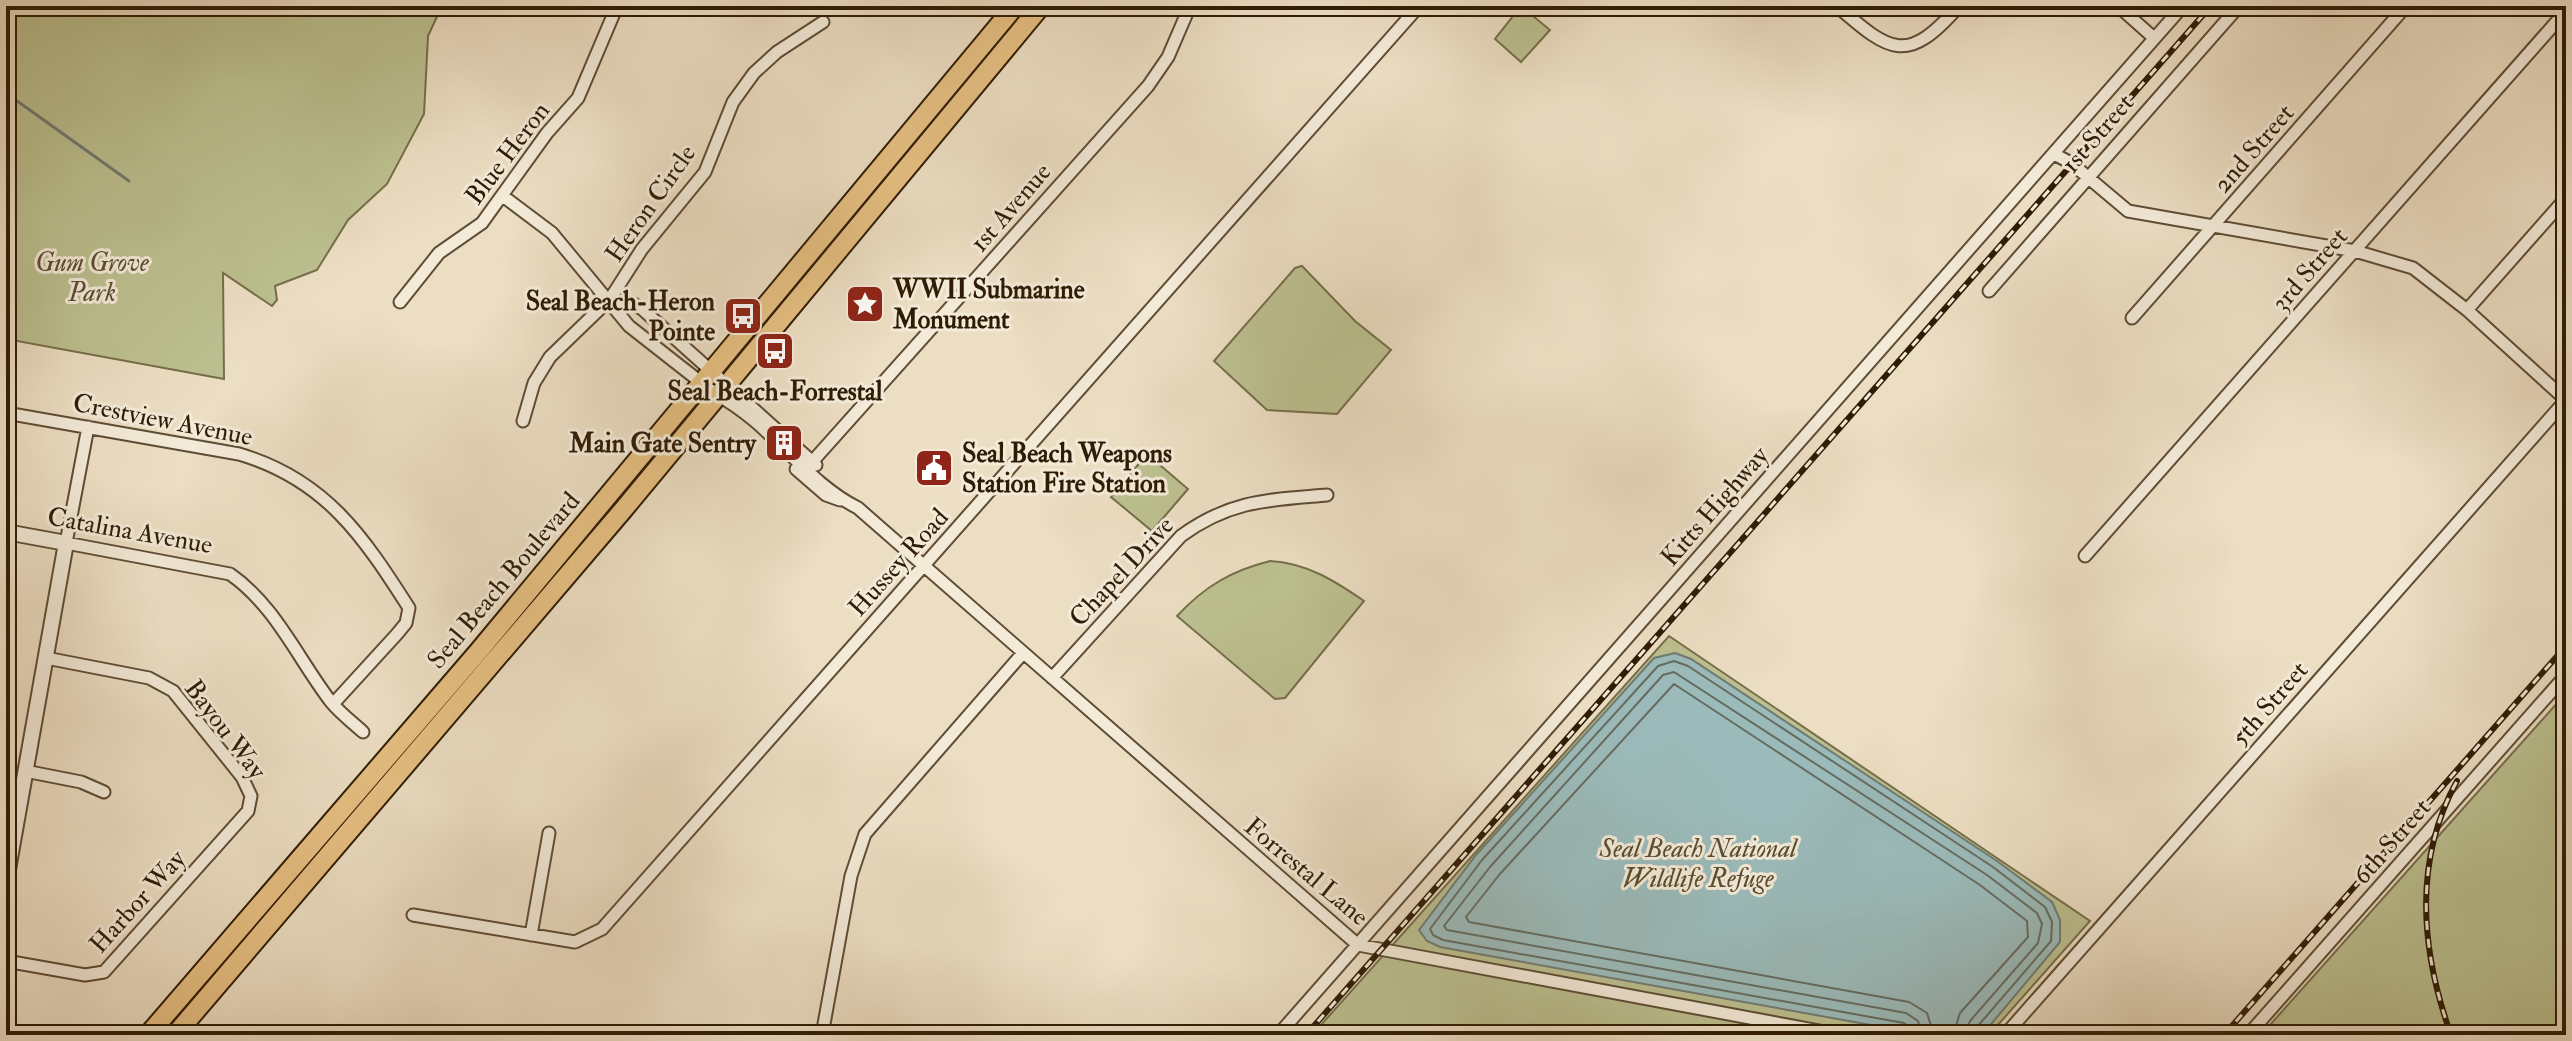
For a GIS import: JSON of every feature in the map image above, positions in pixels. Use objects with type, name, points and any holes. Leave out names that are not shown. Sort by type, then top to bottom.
[{"type":"main road","name":"Seal Beach Boulevard","points":[[148,1035],[468,663],[1015,6]]},
{"type":"main road","name":"Seal Beach Boulevard","points":[[175,1035],[722,390],[1041,6]]},
{"type":"street","name":"Blue Heron","points":[[400,302],[422,270],[439,253],[482,223],[547,133],[578,98],[617,6]]},
{"type":"street","name":"1st Avenue","points":[[812,462],[1148,86],[1168,57],[1190,6]]},
{"type":"street","name":"Hussey Road","points":[[413,915],[575,942],[602,929],[1419,6]]},
{"type":"street","points":[[1837,6],[1883,44],[1897,47],[1913,45],[1929,37],[1959,6]]},
{"type":"street","points":[[2118,6],[2154,38]]},
{"type":"street","name":"Kitts Highway","points":[[1278,1035],[2183,6]]},
{"type":"street","name":"1st Street","points":[[1989,291],[2239,6]]},
{"type":"street","name":"2nd Street","points":[[2132,318],[2406,6]]},
{"type":"street","name":"3rd Street","points":[[2085,556],[2566,11]]},
{"type":"street","name":"Heron Circle","points":[[523,421],[534,383],[550,357],[610,299],[642,249],[705,172],[733,102],[754,73],[777,52],[823,22]]},
{"type":"street","points":[[2054,154],[2071,163],[2128,211],[2355,251],[2413,268],[2467,310],[2566,400]]},
{"type":"street","points":[[503,196],[552,233],[610,299],[629,326],[722,390]]},
{"type":"street","points":[[2467,310],[2566,198]]},
{"type":"street","points":[[610,299],[632,303],[642,309],[706,377]]},
{"type":"street","name":"Forrestal Lane","points":[[722,390],[785,451],[922,565],[1358,945],[1841,1035]]},
{"type":"street","name":"Forrestal Lane","points":[[722,390],[853,498],[853,506]]},
{"type":"street","name":"5th Street","points":[[2005,1035],[2566,400]]},
{"type":"street","name":"Crestview Avenue","points":[[6,413],[239,454],[271,463],[310,485],[335,506],[409,608],[406,623],[333,704]]},
{"type":"street","points":[[6,881],[88,427]]},
{"type":"street","name":"Chapel Drive","points":[[1052,678],[1181,536],[1205,518],[1255,501],[1327,495]]},
{"type":"street","name":"Catalina Avenue","points":[[6,532],[230,574],[249,587],[265,605],[333,704],[363,732]]},
{"type":"street","points":[[822,1035],[851,876],[865,834],[1023,653]]},
{"type":"street","name":"Bayou Way","points":[[46,658],[149,678],[173,691],[249,788],[248,811],[237,821]]},
{"type":"street","name":"6th Street","points":[[2248,1035],[2566,675]]},
{"type":"street","points":[[25,771],[81,782],[104,792]]},
{"type":"street","name":"Harbor Way","points":[[6,961],[85,975],[104,972],[237,821]]},
{"type":"street","points":[[531,935],[549,833]]},
{"type":"green space","name":"Gum Grove Park","points":[[6,6],[442,6],[428,36],[424,114],[387,184],[348,220],[317,270],[275,286],[277,300],[272,306],[223,273],[224,379],[6,339]]},
{"type":"green space","points":[[1521,6],[1550,30],[1521,62],[1495,39]]},
{"type":"green space","points":[[1302,266],[1355,321],[1391,350],[1337,414],[1267,410],[1214,361],[1295,268]]},
{"type":"green space","points":[[1147,454],[1188,489],[1152,531],[1111,497]]},
{"type":"green space","points":[[1270,561],[1308,569],[1364,601],[1285,698],[1275,699],[1177,616],[1219,581]]},
{"type":"green space","name":"Seal Beach National Wildlife Refuge","points":[[1669,636],[2090,921],[1989,1035],[1312,1035]]},
{"type":"green space","points":[[2566,693],[2566,1035],[2261,1035]]},
{"type":"water","name":"Seal Beach National Wildlife Refuge","points":[[1675,653],[1691,659],[1997,861],[2052,902],[2060,920],[2060,942],[1987,1029],[1979,1035],[1926,1035],[1440,947],[1427,941],[1419,930],[1476,855],[1654,658]]},
{"type":"waterway","points":[[6,93],[129,181]]},
{"type":"railway","points":[[1306,1035],[2211,6]]},
{"type":"railway","points":[[2224,1035],[2566,646]]},
{"type":"railway","points":[[2451,1035],[2433,971],[2426,906],[2433,843],[2457,781]]},
{"type":"place","name":"WWII Submarine Monument","points":[[865,304]]},
{"type":"place","name":"Seal Beach-Heron Pointe","points":[[743,316]]},
{"type":"place","name":"Seal Beach-Forrestal","points":[[775,351]]},
{"type":"place","name":"Main Gate Sentry","points":[[784,443]]},
{"type":"place","name":"Seal Beach Weapons Station Fire Station","points":[[934,468]]}]
